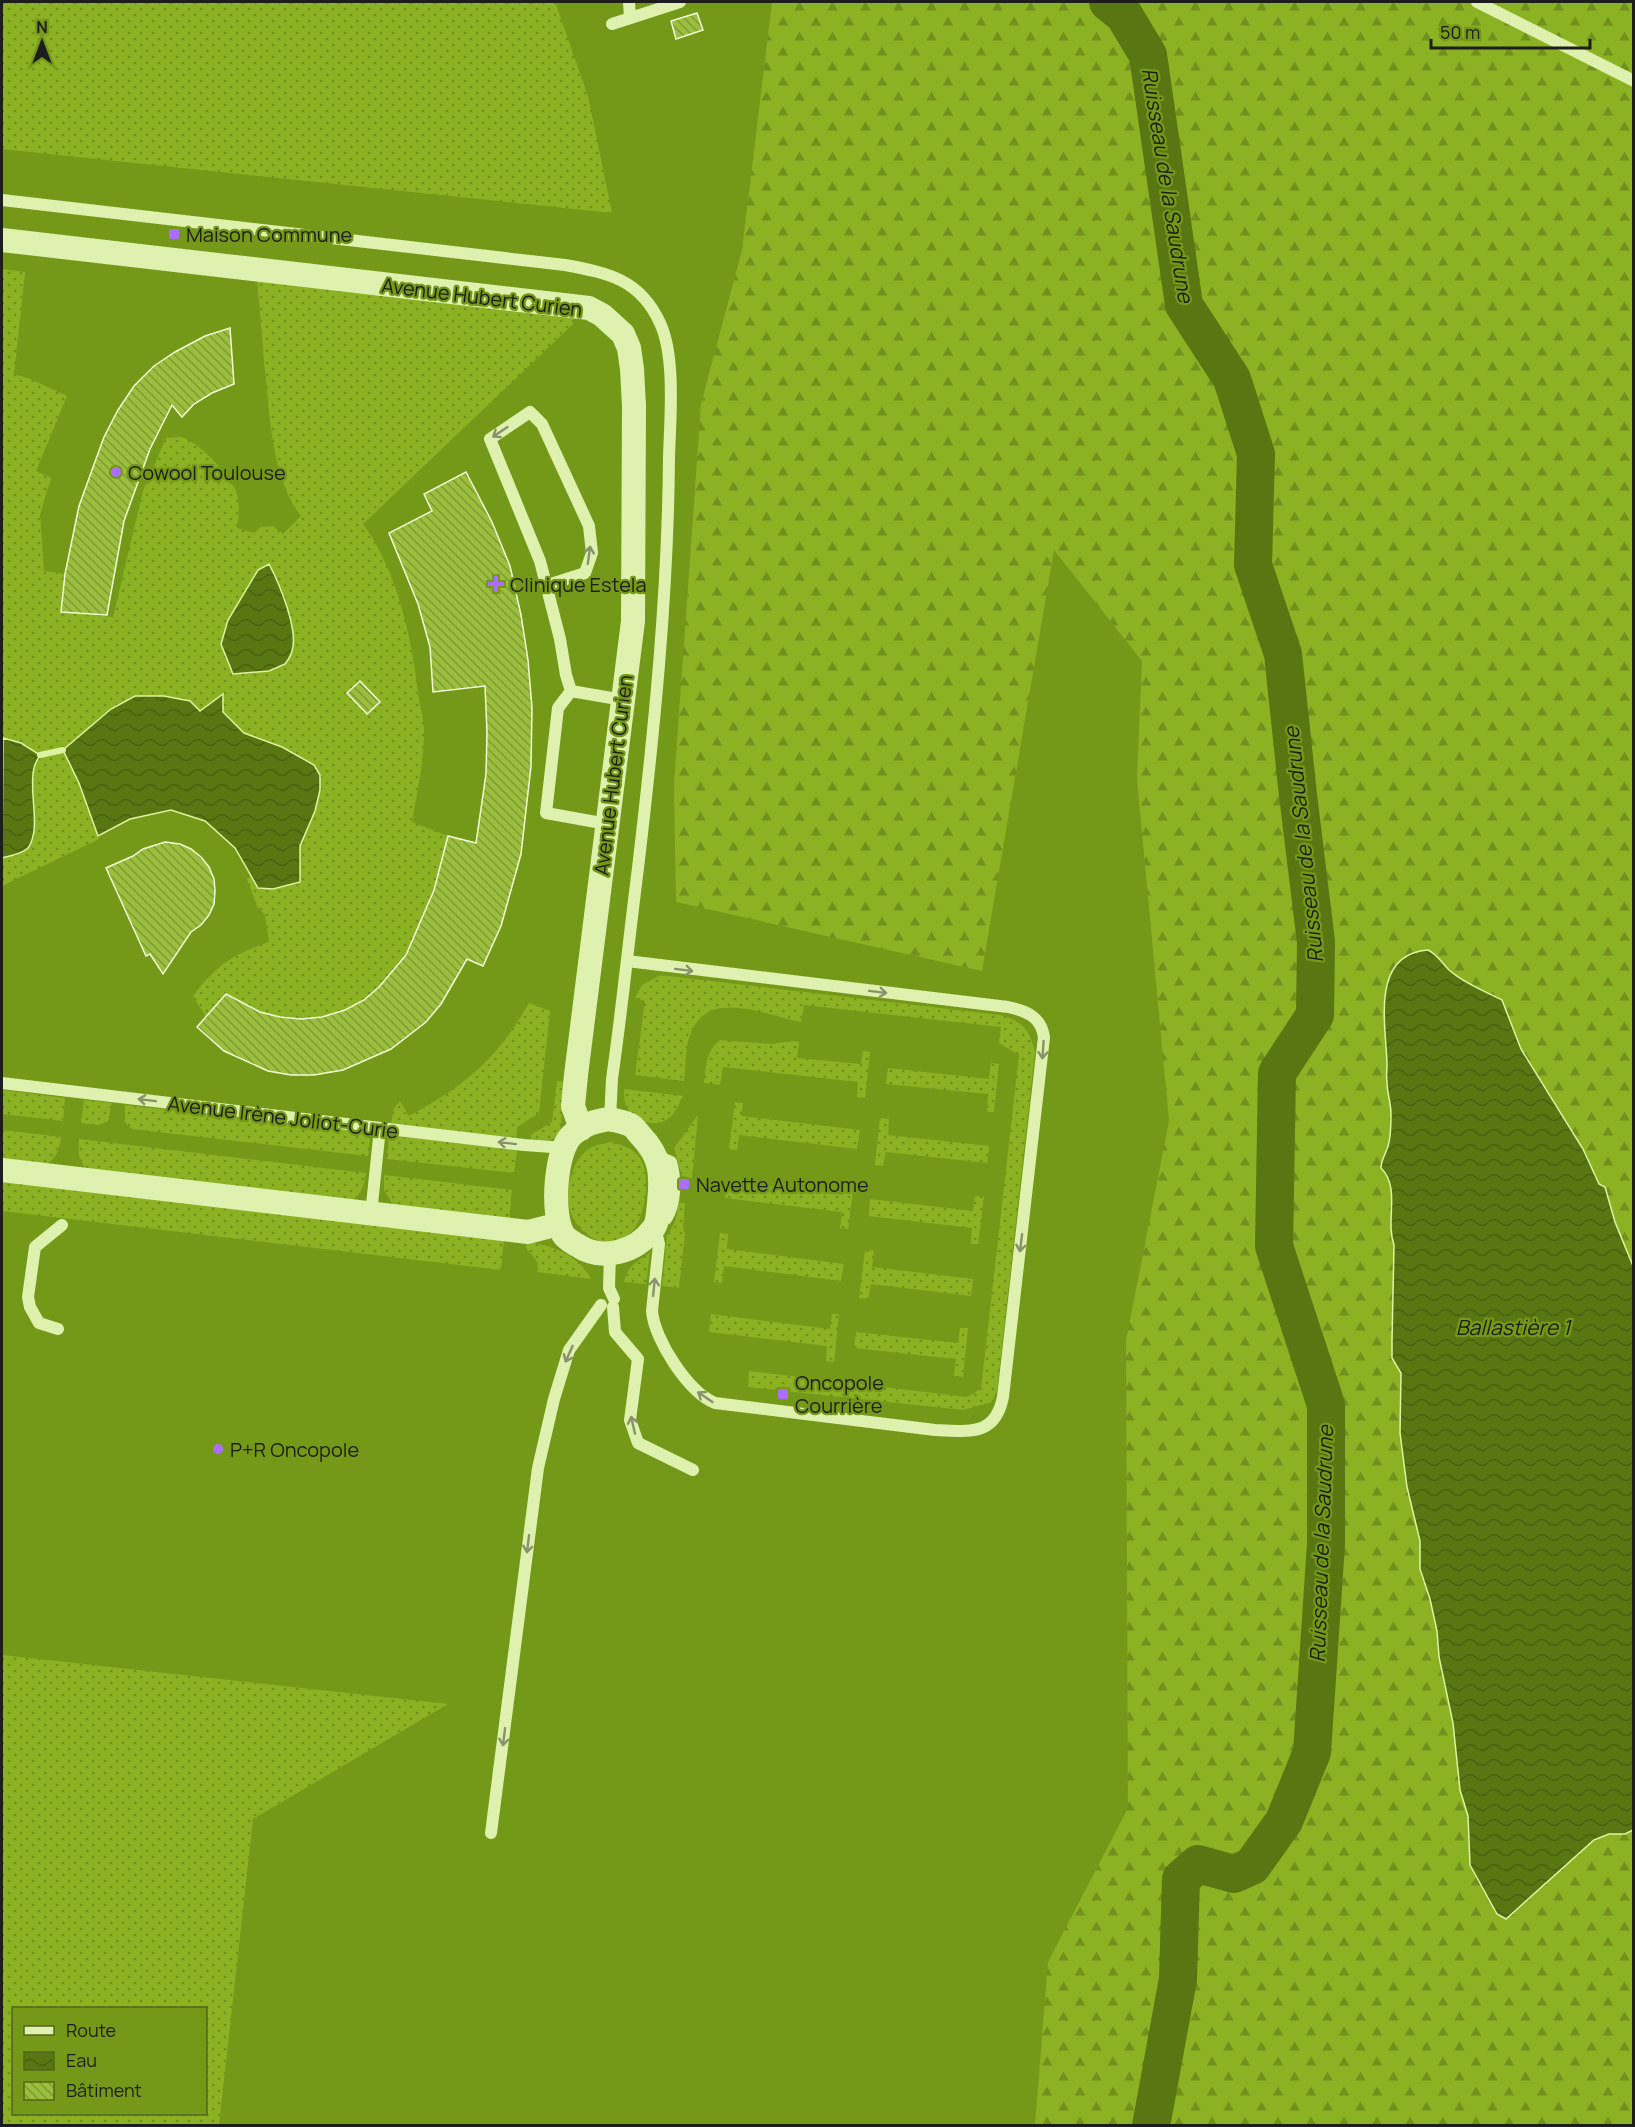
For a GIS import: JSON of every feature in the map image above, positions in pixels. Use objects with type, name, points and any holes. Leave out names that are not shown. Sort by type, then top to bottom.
[{"type":"street","name":"Avenue Hubert Curien","points":[[2,240],[589,308],[602,315],[623,334],[629,348],[634,406],[633,621],[573,1106],[581,1129]]},
{"type":"street","points":[[610,1119],[632,1126],[653,1148],[657,1156],[660,1166],[656,1224],[637,1245],[610,1254],[586,1252],[564,1236],[559,1224],[556,1185],[560,1161],[571,1135],[592,1122],[610,1119]]},
{"type":"street","points":[[2,1170],[528,1232],[559,1224]]},
{"type":"lane","points":[[629,2],[630,18]]},
{"type":"lane","points":[[612,24],[681,2]]},
{"type":"lane","points":[[1477,2],[1634,81]]},
{"type":"lane","points":[[2,200],[565,265],[621,279],[636,289],[650,305],[661,324],[668,348],[669,538],[652,746],[611,1091],[610,1119]]},
{"type":"lane","points":[[548,585],[585,573],[592,553],[589,526],[542,424],[530,412],[490,438],[548,585],[571,691]]},
{"type":"lane","points":[[571,691],[623,700]]},
{"type":"lane","points":[[571,691],[558,708],[546,813],[607,824]]},
{"type":"lane","points":[[627,961],[1008,1007],[1033,1015],[1043,1028],[1044,1037],[1003,1397],[995,1420],[984,1428],[969,1431],[936,1430],[715,1403],[706,1400],[682,1374],[661,1344],[652,1320],[658,1244],[656,1224]]},
{"type":"lane","name":"Avenue Irène Joliot-Curie","points":[[2,1083],[566,1148]]},
{"type":"lane","points":[[371,1214],[380,1128]]},
{"type":"lane","points":[[58,1329],[39,1323],[30,1307],[28,1297],[35,1247],[62,1225]]},
{"type":"lane","points":[[610,1254],[608,1299],[615,1332],[638,1359],[630,1420],[638,1443],[693,1470]]},
{"type":"lane","points":[[492,1833],[538,1468],[554,1399],[569,1350],[608,1299]]},
{"type":"green space","points":[[2,2],[555,2],[588,96],[612,213],[2,149]]},
{"type":"green space","points":[[772,2],[1633,2],[1633,2125],[1035,2125],[1048,1962],[1128,1808],[1126,1341],[1169,1121],[1137,779],[1142,661],[1054,550],[982,971],[676,902],[674,784],[701,404],[742,250]]},
{"type":"green space","points":[[2,269],[25,272],[14,374],[67,396],[36,471],[51,478],[40,515],[44,571],[65,574],[61,612],[113,617],[143,491],[166,438],[180,437],[195,444],[212,459],[233,484],[239,509],[237,528],[254,533],[261,527],[273,526],[283,534],[301,516],[284,484],[274,447],[257,280],[573,317],[573,324],[363,524],[386,564],[402,608],[423,719],[422,766],[412,822],[448,836],[432,892],[409,948],[393,972],[374,993],[350,1008],[311,1018],[206,1017],[193,996],[226,962],[269,942],[265,915],[257,906],[247,879],[251,877],[258,888],[301,867],[300,846],[315,811],[320,790],[282,747],[244,733],[223,712],[223,694],[200,711],[111,709],[63,750],[79,783],[99,839],[2,886]]},
{"type":"green space","points":[[661,975],[1000,1015],[1014,1020],[1028,1032],[1035,1052],[997,1390],[992,1402],[963,1410],[748,1387],[749,1371],[967,1397],[981,1389],[1019,1055],[999,1043],[1001,1027],[804,1005],[801,1022],[739,1008],[724,1008],[710,1011],[698,1020],[688,1040],[684,1081],[635,1075],[645,1001],[635,998],[642,985]]},
{"type":"green space","points":[[529,1003],[550,1011],[539,1113],[517,1127],[516,1138],[391,1124],[394,1109],[400,1101],[409,1116],[447,1093],[478,1069],[505,1040]]},
{"type":"green space","points":[[720,1040],[772,1044],[799,1042],[797,1058],[861,1064],[863,1051],[870,1052],[865,1098],[857,1097],[858,1082],[723,1067],[720,1085],[704,1083],[709,1054]]},
{"type":"green space","points":[[991,1063],[999,1064],[994,1112],[987,1112],[988,1094],[886,1084],[888,1068],[989,1079]]},
{"type":"green space","points":[[557,1081],[566,1082],[560,1132],[551,1139],[531,1139],[531,1135],[552,1122]]},
{"type":"green space","points":[[624,1089],[683,1096],[675,1112],[668,1119],[651,1123],[639,1120],[630,1113],[625,1103]]},
{"type":"green space","points":[[2,1090],[65,1098],[63,1121],[2,1114]]},
{"type":"green space","points":[[84,1100],[112,1103],[108,1121],[99,1125],[81,1123]]},
{"type":"green space","points":[[735,1102],[743,1103],[741,1116],[860,1130],[857,1149],[739,1135],[737,1150],[729,1149]]},
{"type":"green space","points":[[125,1105],[371,1133],[368,1156],[132,1129],[125,1122]]},
{"type":"green space","points":[[698,1115],[692,1178],[682,1176],[674,1148]]},
{"type":"green space","points":[[880,1118],[889,1119],[888,1135],[989,1146],[987,1163],[886,1152],[883,1166],[875,1165]]},
{"type":"green space","points":[[2,1130],[61,1137],[54,1158],[48,1163],[32,1166],[2,1162]]},
{"type":"green space","points":[[389,1135],[517,1150],[514,1173],[387,1159]]},
{"type":"green space","points":[[79,1139],[366,1173],[362,1189],[350,1202],[90,1172],[83,1165],[80,1157]]},
{"type":"green space","points":[[611,1142],[630,1149],[639,1157],[643,1164],[646,1184],[643,1207],[636,1227],[621,1240],[603,1242],[586,1234],[579,1227],[570,1210],[568,1195],[570,1178],[581,1156],[592,1147]]},
{"type":"green space","points":[[384,1175],[512,1190],[509,1221],[393,1205],[384,1190]]},
{"type":"green space","points":[[2,1180],[504,1239],[501,1270],[2,1211]]},
{"type":"green space","points":[[727,1181],[843,1195],[845,1182],[854,1183],[848,1229],[840,1228],[842,1212],[725,1198]]},
{"type":"green space","points":[[975,1196],[984,1197],[978,1244],[971,1244],[972,1228],[869,1216],[870,1199],[973,1211]]},
{"type":"green space","points":[[679,1203],[685,1203],[683,1229],[685,1234],[679,1288],[662,1286],[667,1236],[675,1222]]},
{"type":"green space","points":[[720,1233],[728,1234],[727,1249],[844,1264],[841,1281],[724,1266],[722,1283],[714,1282]]},
{"type":"green space","points":[[521,1241],[561,1251],[578,1263],[591,1279],[537,1272],[538,1263]]},
{"type":"green space","points":[[865,1250],[874,1251],[872,1267],[973,1279],[971,1296],[871,1284],[868,1299],[859,1298]]},
{"type":"green space","points":[[650,1252],[646,1284],[624,1282],[631,1267]]},
{"type":"green space","points":[[711,1314],[830,1329],[832,1314],[839,1314],[834,1362],[826,1361],[827,1346],[709,1332]]},
{"type":"green space","points":[[960,1328],[968,1328],[963,1377],[954,1376],[956,1359],[854,1348],[856,1332],[958,1343]]},
{"type":"green space","points":[[2,1655],[448,1704],[253,1819],[219,2125],[2,2125]]},
{"type":"water","points":[[269,564],[283,594],[290,619],[293,631],[292,653],[285,664],[269,671],[233,674],[221,644],[228,620],[258,570]]},
{"type":"water","points":[[223,694],[223,712],[244,733],[282,747],[314,765],[320,775],[320,790],[315,811],[300,846],[300,882],[273,889],[258,888],[235,848],[205,821],[171,810],[130,819],[98,836],[79,783],[63,750],[111,709],[135,696],[164,696],[190,701],[200,711]]},
{"type":"water","points":[[3,738],[21,743],[40,755],[34,766],[32,840],[25,850],[2,858]]},
{"type":"water","name":"Ballastière 1","points":[[1428,950],[1461,979],[1502,1000],[1521,1049],[1583,1149],[1599,1184],[1605,1187],[1615,1222],[1633,1266],[1633,1830],[1625,1834],[1609,1834],[1594,1840],[1506,1919],[1497,1914],[1470,1865],[1468,1816],[1460,1790],[1453,1723],[1439,1657],[1437,1631],[1420,1569],[1420,1541],[1407,1487],[1400,1433],[1401,1373],[1392,1358],[1394,1245],[1391,1225],[1392,1195],[1387,1176],[1381,1168],[1391,1124],[1387,1078],[1385,994],[1389,978],[1397,964],[1410,954]]},
{"type":"building","points":[[697,13],[703,30],[676,39],[671,21]]},
{"type":"building","name":"Cowool Toulouse","points":[[230,328],[234,384],[194,404],[182,417],[172,405],[150,449],[124,521],[107,615],[61,612],[65,574],[79,506],[104,437],[118,410],[134,386],[154,366],[205,336]]},
{"type":"building","points":[[466,472],[492,522],[510,566],[528,660],[532,708],[531,766],[521,854],[501,926],[483,966],[467,959],[441,1004],[426,1022],[391,1049],[343,1070],[314,1075],[291,1075],[268,1071],[224,1051],[197,1027],[226,994],[260,1012],[301,1019],[322,1017],[345,1010],[364,1000],[379,987],[406,955],[434,890],[448,836],[476,843],[486,774],[485,686],[433,692],[430,647],[418,604],[389,533],[432,511],[424,494]]},
{"type":"building","points":[[360,681],[380,702],[367,714],[347,693]]},
{"type":"building","points":[[165,842],[180,844],[201,857],[209,867],[214,879],[215,891],[214,904],[209,915],[191,932],[163,974],[150,954],[146,956],[106,868],[143,849]]},
{"type":"waterway","name":"Ruisseau de la Saudrune","points":[[1108,2],[1124,15],[1148,55],[1184,305],[1232,379],[1256,454],[1253,565],[1283,654],[1316,942],[1315,1015],[1277,1073],[1274,1246],[1326,1405],[1326,1544],[1312,1752],[1284,1821],[1252,1866],[1234,1874],[1198,1864],[1181,1879],[1178,1979],[1151,2126]]},
{"type":"waterway","points":[[40,755],[63,750]]},
{"type":"place","name":"Maison Commune","points":[[174,234]]},
{"type":"place","name":"Cowool Toulouse","points":[[116,472]]},
{"type":"place","name":"Clinique Estela","points":[[496,584]]},
{"type":"place","name":"Navette Autonome","points":[[684,1184]]},
{"type":"place","name":"Oncopole Courrière","points":[[783,1394]]},
{"type":"place","name":"P+R Oncopole","points":[[218,1449]]}]
